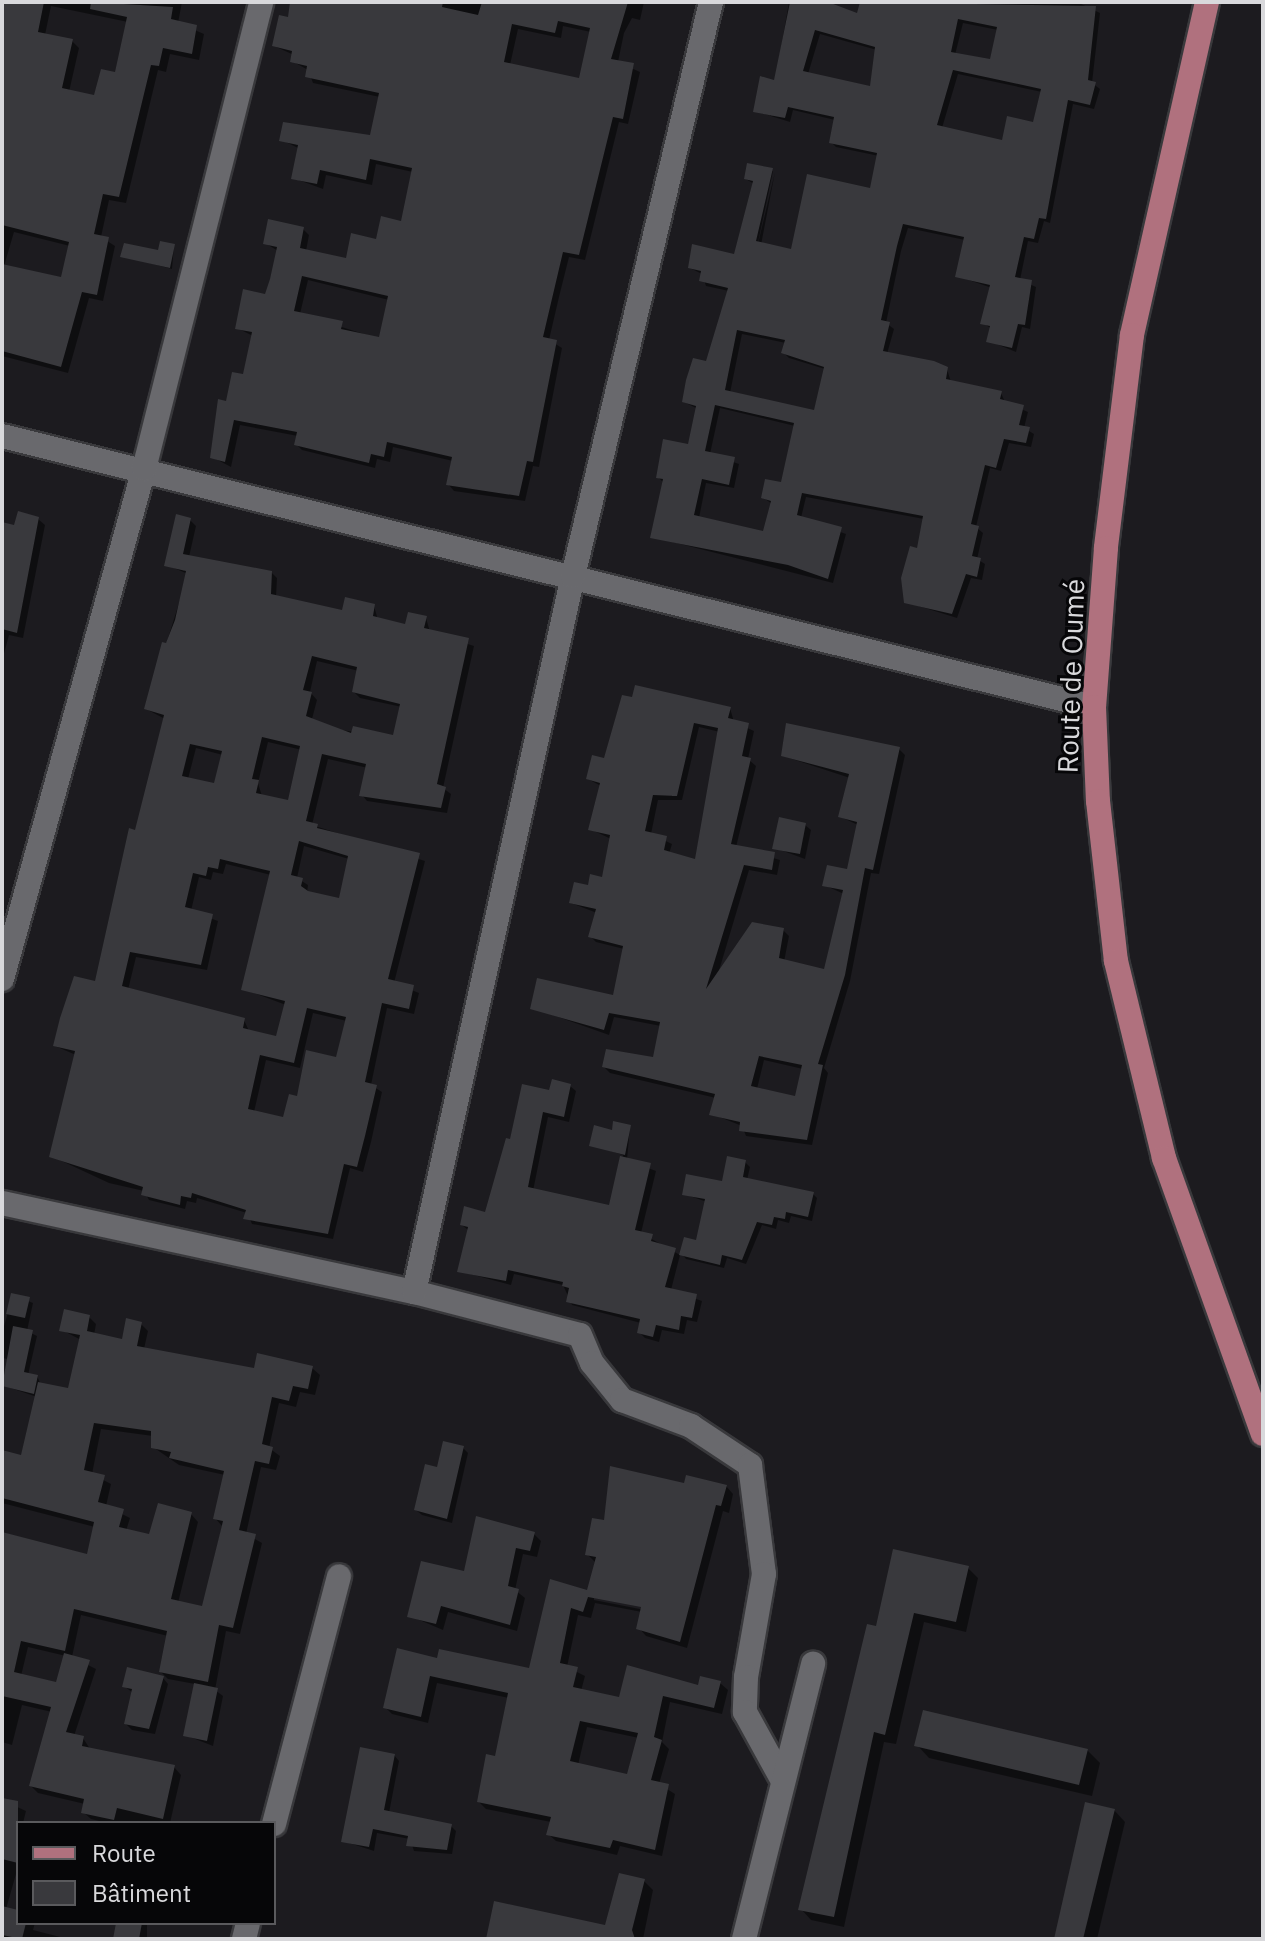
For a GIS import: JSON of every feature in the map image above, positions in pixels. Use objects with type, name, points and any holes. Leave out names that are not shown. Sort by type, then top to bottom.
[{"type":"main road","name":"Route de Oumé","points":[[1207,2],[1132,335],[1106,548],[1094,707],[1098,801],[1116,961],[1164,1158],[1263,1434]]},
{"type":"street","points":[[2,979],[144,469],[261,2]]},
{"type":"street","points":[[414,1292],[573,576],[711,2]]},
{"type":"street","points":[[2,436],[1094,707]]},
{"type":"street","points":[[2,1203],[414,1292],[580,1335],[592,1363],[622,1400],[691,1426],[750,1465],[764,1574],[746,1677],[745,1712],[783,1781]]},
{"type":"street","points":[[275,1821],[339,1576]]},
{"type":"street","points":[[744,1939],[813,1664]]},
{"type":"building","points":[[2,2],[44,2],[38,32],[73,39],[62,88],[94,95],[101,69],[115,72],[127,17],[90,9],[91,2],[173,7],[171,19],[197,25],[192,54],[163,48],[159,66],[151,65],[119,197],[103,194],[94,234],[109,237],[97,295],[82,292],[61,367],[2,351],[2,264],[61,277],[69,242],[2,225]]},
{"type":"building","points":[[290,2],[443,2],[442,7],[478,15],[482,2],[628,2],[611,59],[634,63],[623,119],[613,117],[579,255],[563,252],[543,337],[557,340],[533,462],[527,461],[519,496],[446,485],[452,457],[387,442],[384,457],[371,454],[369,463],[294,445],[297,432],[234,420],[225,462],[210,458],[218,399],[226,401],[232,372],[243,374],[252,332],[235,329],[243,289],[265,294],[270,279],[277,247],[263,244],[268,219],[304,227],[300,248],[346,258],[351,233],[376,239],[381,216],[401,221],[412,168],[370,159],[366,180],[320,170],[317,184],[291,179],[298,145],[279,141],[283,122],[370,135],[379,93],[305,77],[307,66],[290,62],[292,51],[272,46],[279,15],[288,17]],"holes":[[[558,21],[590,28],[579,78],[504,62],[512,24],[555,33]],[[302,276],[388,296],[379,337],[341,329],[343,321],[294,311]]]},
{"type":"building","points":[[790,2],[828,2],[857,13],[860,2],[1096,6],[1088,80],[1096,82],[1090,105],[1068,100],[1046,219],[1039,218],[1034,239],[1024,237],[1015,277],[1032,280],[1025,325],[1018,324],[1012,348],[986,342],[990,326],[980,324],[990,285],[955,277],[964,237],[903,224],[897,246],[881,320],[890,322],[883,351],[934,361],[948,367],[946,379],[1002,391],[1000,399],[1024,405],[1019,425],[1030,427],[1026,443],[1004,439],[996,468],[985,465],[971,524],[979,526],[972,556],[981,558],[977,577],[966,574],[952,614],[904,603],[901,578],[910,546],[917,548],[923,516],[802,493],[797,515],[842,527],[828,579],[788,565],[650,538],[663,479],[656,478],[663,439],[688,444],[696,406],[682,402],[686,380],[693,358],[706,361],[728,288],[699,281],[701,271],[688,268],[692,244],[734,254],[753,181],[744,179],[747,163],[773,168],[756,241],[791,249],[807,174],[870,188],[877,153],[829,143],[834,117],[788,107],[785,118],[753,112],[760,76],[774,80]],"holes":[[[958,19],[997,27],[990,59],[951,52]],[[815,30],[875,47],[870,86],[803,71]],[[953,70],[1041,89],[1033,122],[1007,116],[1002,140],[937,125]],[[737,330],[785,340],[781,353],[824,367],[814,410],[725,390]],[[715,405],[794,423],[781,482],[765,479],[761,498],[771,501],[763,531],[694,515],[702,479],[729,485],[735,457],[705,451]]]},
{"type":"building","points":[[160,241],[175,244],[170,268],[120,257],[124,243],[158,250]]},
{"type":"building","points":[[18,511],[39,517],[17,633],[2,629],[2,522],[14,525]]},
{"type":"building","points":[[176,514],[191,518],[183,554],[272,571],[271,594],[342,610],[345,597],[375,604],[373,616],[405,624],[408,612],[427,616],[424,628],[469,638],[437,784],[446,787],[441,808],[359,796],[366,764],[322,754],[306,821],[318,824],[317,828],[420,853],[388,979],[414,985],[409,1009],[382,1003],[365,1082],[377,1085],[357,1167],[344,1164],[328,1234],[243,1219],[246,1210],[192,1193],[191,1198],[181,1196],[180,1205],[141,1195],[143,1187],[49,1157],[75,1051],[53,1046],[60,1018],[74,976],[95,981],[129,828],[135,830],[164,715],[144,709],[162,642],[166,643],[175,620],[186,571],[164,566]],"holes":[[[312,656],[357,667],[352,692],[400,704],[393,735],[353,726],[351,733],[306,716],[312,692],[303,690]],[[262,737],[300,746],[288,800],[256,793],[259,780],[252,779]],[[190,744],[222,751],[214,783],[182,776]],[[299,841],[348,856],[339,898],[308,891],[301,886],[303,878],[291,875]],[[220,859],[270,871],[241,990],[285,1001],[276,1036],[243,1028],[245,1018],[122,986],[130,952],[201,965],[213,914],[185,907],[193,873],[206,876],[208,867],[218,869]],[[307,1008],[346,1017],[336,1057],[306,1050],[297,1096],[289,1094],[283,1117],[248,1109],[260,1055],[294,1063]]]},
{"type":"building","points":[[635,685],[731,707],[728,718],[749,723],[742,756],[751,758],[731,844],[775,852],[772,870],[744,865],[706,989],[752,922],[784,928],[779,958],[824,969],[843,890],[822,886],[827,865],[847,869],[857,822],[838,817],[849,774],[781,756],[786,723],[900,747],[873,870],[865,868],[845,975],[818,1064],[823,1065],[807,1140],[739,1131],[740,1122],[709,1115],[715,1094],[602,1067],[606,1049],[653,1057],[660,1022],[609,1013],[604,1030],[530,1009],[537,978],[613,995],[623,946],[588,937],[596,909],[569,903],[574,882],[588,885],[590,874],[602,877],[610,835],[588,830],[600,783],[586,779],[592,755],[604,758],[622,695],[632,697]],"holes":[[[694,723],[718,728],[695,859],[664,850],[667,836],[645,831],[653,795],[677,796]],[[759,1056],[802,1065],[795,1096],[751,1086]]]},
{"type":"building","points":[[779,817],[806,823],[800,854],[772,849]]},
{"type":"building","points":[[552,1079],[571,1084],[564,1117],[543,1112],[528,1187],[609,1205],[620,1156],[651,1163],[635,1230],[653,1234],[651,1241],[676,1248],[665,1287],[697,1294],[692,1318],[681,1316],[679,1330],[656,1325],[653,1337],[637,1333],[640,1319],[566,1302],[569,1288],[562,1286],[563,1282],[508,1270],[506,1281],[457,1272],[468,1227],[460,1225],[464,1206],[485,1212],[506,1138],[510,1139],[522,1084],[549,1090]]},
{"type":"building","points":[[613,1121],[631,1125],[625,1155],[589,1146],[594,1125],[612,1130]]},
{"type":"building","points":[[727,1156],[746,1160],[743,1177],[814,1192],[808,1217],[786,1212],[785,1219],[774,1217],[772,1225],[757,1222],[742,1260],[722,1255],[720,1265],[679,1255],[684,1237],[696,1240],[705,1199],[682,1195],[686,1174],[722,1181]]},
{"type":"building","points":[[11,1293],[30,1297],[25,1318],[6,1314]]},
{"type":"building","points":[[64,1309],[90,1315],[87,1331],[122,1339],[126,1318],[142,1322],[137,1346],[254,1368],[257,1353],[313,1366],[308,1389],[293,1386],[289,1401],[272,1397],[262,1444],[273,1447],[269,1464],[255,1461],[239,1530],[256,1534],[233,1628],[219,1625],[208,1682],[159,1672],[167,1631],[74,1609],[65,1651],[21,1641],[14,1672],[56,1682],[64,1653],[90,1660],[66,1732],[84,1736],[82,1746],[175,1765],[163,1819],[117,1808],[114,1820],[81,1813],[84,1799],[29,1786],[51,1707],[2,1696],[2,1532],[87,1554],[94,1522],[2,1498],[2,1450],[21,1455],[38,1382],[68,1388],[80,1335],[59,1331]],"holes":[[[94,1423],[151,1431],[151,1448],[171,1452],[169,1458],[224,1471],[213,1519],[223,1521],[202,1606],[171,1599],[192,1512],[158,1503],[149,1534],[119,1527],[124,1509],[98,1502],[105,1475],[84,1470]]]},
{"type":"building","points":[[13,1326],[33,1330],[24,1372],[38,1375],[34,1394],[2,1386]]},
{"type":"building","points":[[443,1441],[464,1446],[447,1519],[414,1510],[425,1464],[437,1467]]},
{"type":"building","points":[[610,1466],[684,1483],[686,1475],[727,1485],[721,1506],[716,1505],[680,1642],[636,1629],[641,1607],[588,1597],[583,1612],[571,1608],[560,1663],[578,1667],[573,1687],[619,1697],[627,1665],[698,1685],[700,1676],[721,1681],[714,1708],[663,1696],[654,1737],[662,1740],[651,1780],[669,1784],[655,1850],[613,1840],[610,1848],[546,1835],[551,1817],[477,1802],[486,1754],[495,1756],[508,1693],[430,1676],[421,1717],[383,1708],[397,1648],[437,1658],[439,1649],[529,1668],[550,1579],[587,1590],[596,1557],[585,1555],[592,1518],[604,1520]],"holes":[[[580,1721],[638,1733],[627,1774],[570,1761]]]},
{"type":"building","points":[[476,1516],[535,1532],[530,1551],[516,1548],[508,1586],[519,1589],[510,1625],[441,1606],[436,1624],[407,1617],[421,1561],[464,1571]]},
{"type":"building","points":[[893,1549],[969,1566],[956,1622],[914,1613],[885,1735],[874,1732],[834,1917],[798,1910],[867,1624],[876,1626]]},
{"type":"building","points":[[127,1667],[164,1676],[149,1729],[124,1724],[132,1689],[122,1687]]},
{"type":"building","points":[[194,1683],[218,1688],[207,1741],[183,1736]]},
{"type":"building","points":[[923,1710],[1088,1749],[1079,1785],[914,1746]]},
{"type":"building","points":[[360,1747],[395,1754],[384,1810],[452,1824],[447,1850],[406,1846],[408,1836],[373,1829],[369,1847],[341,1842]]},
{"type":"building","points":[[2,1798],[18,1801],[18,1821],[16,1862],[2,1859]]},
{"type":"building","points":[[1085,1802],[1115,1809],[1083,1939],[1054,1939]]},
{"type":"building","points":[[619,1873],[645,1879],[632,1930],[635,1939],[486,1939],[494,1901],[605,1925]]},
{"type":"building","points":[[2,1906],[16,1910],[16,1925],[26,1925],[22,1939],[2,1935]]},
{"type":"building","points":[[116,1925],[142,1925],[139,1939],[113,1939]]}]
